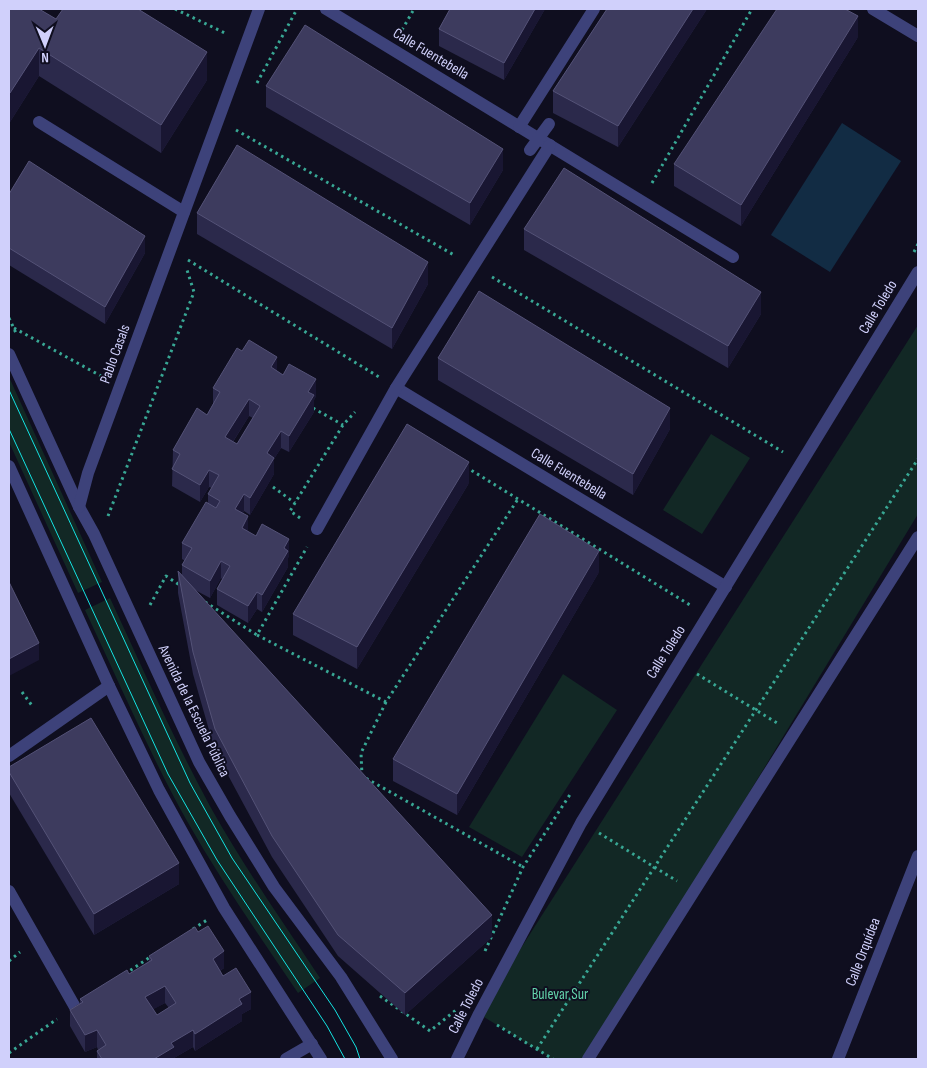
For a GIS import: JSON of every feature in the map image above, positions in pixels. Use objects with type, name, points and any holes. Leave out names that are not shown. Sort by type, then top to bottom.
[{"type":"street","name":"Pablo Casals","points":[[79,507],[88,473],[259,9]]},
{"type":"street","name":"Calle Fuentebella","points":[[326,9],[734,257]]},
{"type":"street","points":[[519,127],[594,9]]},
{"type":"street","points":[[873,9],[918,36]]},
{"type":"street","points":[[39,122],[184,212]]},
{"type":"street","points":[[530,150],[549,124]]},
{"type":"street","points":[[317,529],[396,388],[550,145]]},
{"type":"street","name":"Calle Toledo","points":[[457,1059],[581,823],[918,272]]},
{"type":"street","name":"Avenida de la Escuela Pública","points":[[9,354],[79,507],[94,534],[182,726],[208,778],[274,886],[341,977],[392,1059]]},
{"type":"street","name":"Calle Fuentebella","points":[[396,388],[726,587]]},
{"type":"street","points":[[9,466],[108,686],[159,790],[224,908],[321,1059]]},
{"type":"street","points":[[588,1059],[918,537]]},
{"type":"street","points":[[9,756],[108,686]]},
{"type":"street","name":"Calle Orquídea","points":[[838,1059],[918,856]]},
{"type":"street","points":[[9,891],[75,1006]]},
{"type":"street","points":[[286,1059],[312,1044]]},
{"type":"path","points":[[175,9],[246,43]]},
{"type":"path","points":[[256,85],[297,9]]},
{"type":"path","points":[[400,32],[414,9]]},
{"type":"path","points":[[642,201],[752,9]]},
{"type":"path","points":[[232,127],[461,260]]},
{"type":"path","points":[[913,253],[918,244]]},
{"type":"path","points":[[106,522],[194,292],[182,256],[396,388]]},
{"type":"path","points":[[487,285],[492,277],[787,455]]},
{"type":"path","points":[[13,328],[106,379]]},
{"type":"path","points":[[314,408],[343,425]]},
{"type":"path","points":[[537,1049],[918,459]]},
{"type":"path","points":[[273,487],[295,503]]},
{"type":"path","points":[[518,499],[386,702],[361,753],[362,776],[522,867]]},
{"type":"path","points":[[257,636],[317,529]]},
{"type":"path","points":[[147,612],[166,576],[182,587]]},
{"type":"path","points":[[199,598],[257,636],[386,702]]},
{"type":"path","points":[[678,662],[794,734]]},
{"type":"path","points":[[22,692],[33,707]]},
{"type":"path","points":[[484,954],[522,867],[576,786]]},
{"type":"path","points":[[581,823],[694,892]]},
{"type":"path","points":[[191,930],[224,908]]},
{"type":"path","points":[[117,979],[158,952]]},
{"type":"path","points":[[374,991],[430,1031],[461,1005],[553,1059]]},
{"type":"path","points":[[9,1053],[75,1006]]},
{"type":"green space","name":"Bulevar Sur","points":[[918,325],[918,514],[588,1059],[552,1059],[479,1014]]},
{"type":"green space","points":[[9,377],[102,582],[78,593],[9,442]]},
{"type":"green space","points":[[711,434],[750,458],[702,534],[663,510]]},
{"type":"green space","points":[[110,598],[171,730],[211,808],[250,873],[320,978],[298,993],[213,865],[187,821],[147,743],[85,610]]},
{"type":"green space","points":[[563,674],[617,710],[522,857],[469,827]]},
{"type":"water","points":[[842,123],[901,161],[830,272],[771,235]]},
{"type":"building","points":[[9,9],[39,9],[56,19],[63,9],[138,9],[207,52],[161,125],[39,48],[10,93]]},
{"type":"building","points":[[450,9],[535,9],[504,63],[439,29]]},
{"type":"building","points":[[607,9],[693,9],[618,126],[553,91]]},
{"type":"building","points":[[777,9],[845,9],[858,16],[741,205],[674,164]]},
{"type":"building","points":[[305,25],[503,149],[470,203],[266,86]]},
{"type":"building","points":[[237,145],[428,262],[392,328],[197,213]]},
{"type":"building","points":[[29,161],[145,236],[105,307],[9,248],[9,194]]},
{"type":"building","points":[[564,168],[761,292],[728,346],[524,229]]},
{"type":"building","points":[[479,291],[670,408],[633,474],[438,358]]},
{"type":"building","points":[[249,340],[277,357],[271,367],[283,375],[289,364],[316,379],[308,392],[314,395],[289,436],[281,431],[267,453],[274,458],[250,498],[244,494],[235,509],[248,516],[242,528],[256,536],[262,524],[289,539],[284,548],[288,551],[262,595],[257,592],[248,606],[217,589],[230,566],[221,561],[210,581],[182,565],[192,548],[182,543],[206,502],[216,508],[220,501],[208,494],[219,475],[209,470],[200,485],[172,469],[180,454],[173,450],[197,408],[207,415],[220,392],[213,388],[237,348],[242,351]],"holes":[[[249,399],[260,406],[237,444],[225,437]]]},
{"type":"building","points":[[407,424],[469,462],[357,647],[293,614]]},
{"type":"building","points":[[540,514],[599,551],[457,794],[393,759]]},
{"type":"building","points":[[178,571],[492,915],[405,993],[338,935],[272,836],[215,729],[193,652]]},
{"type":"building","points":[[9,582],[39,643],[9,659]]},
{"type":"building","points":[[91,718],[179,863],[94,914],[9,772],[9,767]]},
{"type":"building","points":[[208,926],[224,951],[213,959],[223,976],[236,968],[251,992],[239,999],[242,1004],[195,1034],[193,1030],[171,1043],[174,1047],[154,1059],[102,1059],[97,1051],[106,1045],[97,1030],[85,1035],[70,1010],[83,1002],[80,999],[127,970],[129,974],[152,960],[149,956],[195,927],[198,932]],"holes":[[[165,986],[176,1003],[157,1015],[145,997]]]},
{"type":"tram line","points":[[9,390],[190,783],[232,858],[335,1010],[356,1047],[360,1059]]},
{"type":"tram line","points":[[9,429],[168,774],[217,860],[327,1026],[345,1059]]}]
